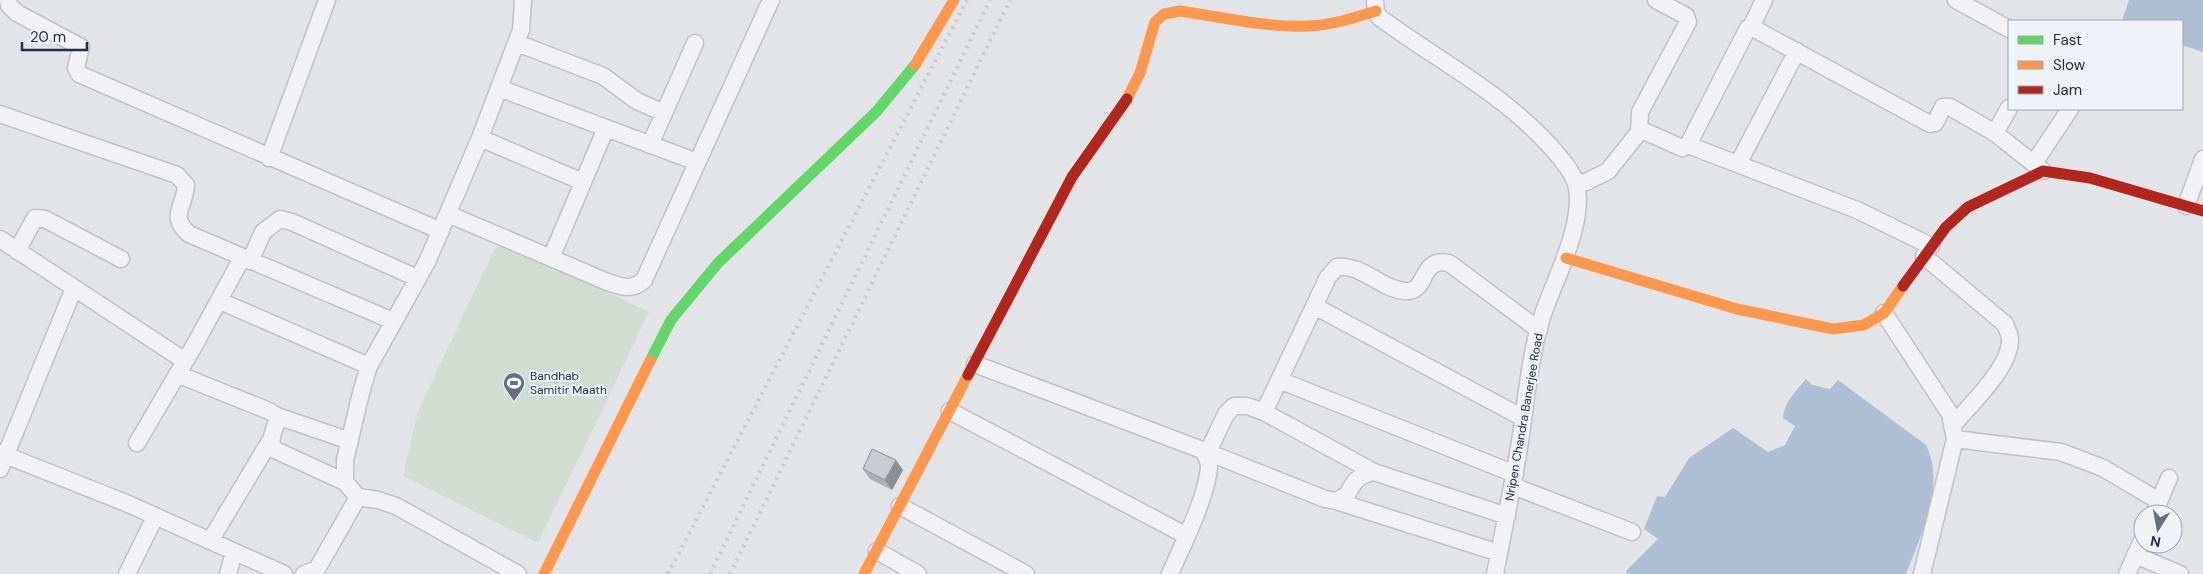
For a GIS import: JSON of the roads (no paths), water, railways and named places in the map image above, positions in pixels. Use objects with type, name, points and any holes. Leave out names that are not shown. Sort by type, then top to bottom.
[{"type":"street","points":[[8,0],[9,5],[17,13],[81,48],[76,68],[79,74],[440,231]]},
{"type":"street","points":[[269,158],[327,0]]},
{"type":"street","points":[[345,482],[345,460],[369,366],[417,278],[440,231],[480,138],[522,30],[523,0]]},
{"type":"street","points":[[448,214],[605,281],[626,288],[638,286],[644,280],[771,0]]},
{"type":"street","points":[[544,574],[671,320],[696,285],[748,230],[876,112],[926,48],[954,0]]},
{"type":"street","points":[[864,574],[1072,177],[1129,96],[1140,73],[1155,22],[1164,14],[1180,11],[1276,25],[1309,26],[1343,21],[1376,5],[1379,17],[1400,33],[1488,90],[1535,130],[1562,159],[1576,183],[1586,182],[1608,171],[1639,132],[1640,112],[1688,22],[1686,16],[1656,0]]},
{"type":"street","points":[[1639,132],[1644,131],[1682,148],[1688,145],[1764,0]]},
{"type":"street","points":[[1956,0],[1974,4],[2008,29]]},
{"type":"street","points":[[1751,27],[1930,124],[1935,123],[1946,106],[1995,134],[2038,167],[2090,178],[2203,211]]},
{"type":"street","points":[[517,43],[603,76],[637,102],[664,113]]},
{"type":"street","points":[[650,145],[695,43]]},
{"type":"street","points":[[1738,164],[1797,51]]},
{"type":"street","points":[[499,88],[697,162]]},
{"type":"street","points":[[1995,134],[2008,110]]},
{"type":"street","points":[[1566,258],[1737,309],[1833,328],[1864,324],[1884,313],[1946,227],[1968,207],[2038,167],[2069,110]]},
{"type":"street","points":[[0,114],[182,179],[186,185],[186,193],[178,213],[178,220],[181,227],[189,234],[393,321]]},
{"type":"street","points":[[551,258],[606,128]]},
{"type":"street","points":[[480,138],[583,182]]},
{"type":"street","points":[[1688,145],[1857,210],[1927,251],[2005,324],[2010,338],[2009,351],[2003,365],[1954,432],[1922,574]]},
{"type":"street","points":[[2186,206],[2203,159]]},
{"type":"street","name":"Nripen Chandra Banerjee Road","points":[[1495,574],[1514,480],[1539,330],[1566,258],[1576,209],[1576,183]]},
{"type":"street","points":[[17,250],[34,218],[45,219],[121,259]]},
{"type":"street","points":[[137,443],[262,232],[280,219],[292,222],[417,278]]},
{"type":"street","points":[[0,239],[74,288],[181,368],[277,416],[350,441]]},
{"type":"street","points":[[1264,412],[1328,277],[1336,267],[1346,266],[1356,269],[1394,288],[1406,291],[1416,287],[1430,265],[1440,262],[1449,263],[1539,330]]},
{"type":"street","points":[[74,288],[2,459],[126,503],[284,574]]},
{"type":"street","points":[[220,301],[369,366]]},
{"type":"street","points":[[1314,306],[1523,418]]},
{"type":"street","points":[[1884,313],[1950,414],[1954,432]]},
{"type":"street","points":[[975,364],[1205,451],[1325,499],[1499,553]]},
{"type":"street","points":[[1279,380],[1632,532]]},
{"type":"street","points":[[1205,451],[1226,414],[1234,406],[1248,406],[1264,412],[1374,472],[1507,516]]},
{"type":"street","points":[[950,411],[1187,536]]},
{"type":"street","points":[[210,541],[270,441],[277,423],[277,416]]},
{"type":"street","points":[[1954,432],[2061,452],[2103,468],[2151,504]]},
{"type":"street","points":[[270,441],[273,449],[281,455],[345,482],[358,497],[378,500],[396,506],[518,574]]},
{"type":"street","points":[[1170,574],[1197,512],[1209,467],[1205,451]]},
{"type":"street","points":[[1336,501],[1347,496],[1354,480],[1362,474],[1374,472]]},
{"type":"street","points":[[2158,504],[2169,478]]},
{"type":"street","points":[[304,574],[317,569],[358,497]]},
{"type":"street","points":[[900,506],[1026,574]]},
{"type":"street","points":[[127,574],[155,517]]},
{"type":"street","points":[[876,551],[918,574]]},
{"type":"street","points":[[228,574],[234,552]]},
{"type":"street","points":[[2127,574],[2135,555],[2180,574]]},
{"type":"water","points":[[2129,0],[2203,0],[2203,52],[2183,45],[2183,20],[2122,20]]},
{"type":"water","points":[[1806,379],[1812,385],[1830,389],[1838,380],[1926,445],[1933,477],[1932,494],[1924,527],[1906,574],[1627,574],[1626,571],[1658,539],[1644,529],[1657,496],[1665,497],[1689,458],[1733,428],[1768,452],[1785,445],[1795,426],[1783,418],[1784,412],[1791,397]]},
{"type":"railway","points":[[668,574],[967,0]]},
{"type":"railway","points":[[710,574],[990,0]]},
{"type":"railway","points":[[730,574],[1010,0]]},
{"type":"place","name":"Bandhab Samitir Maath","points":[[514,402]]}]
